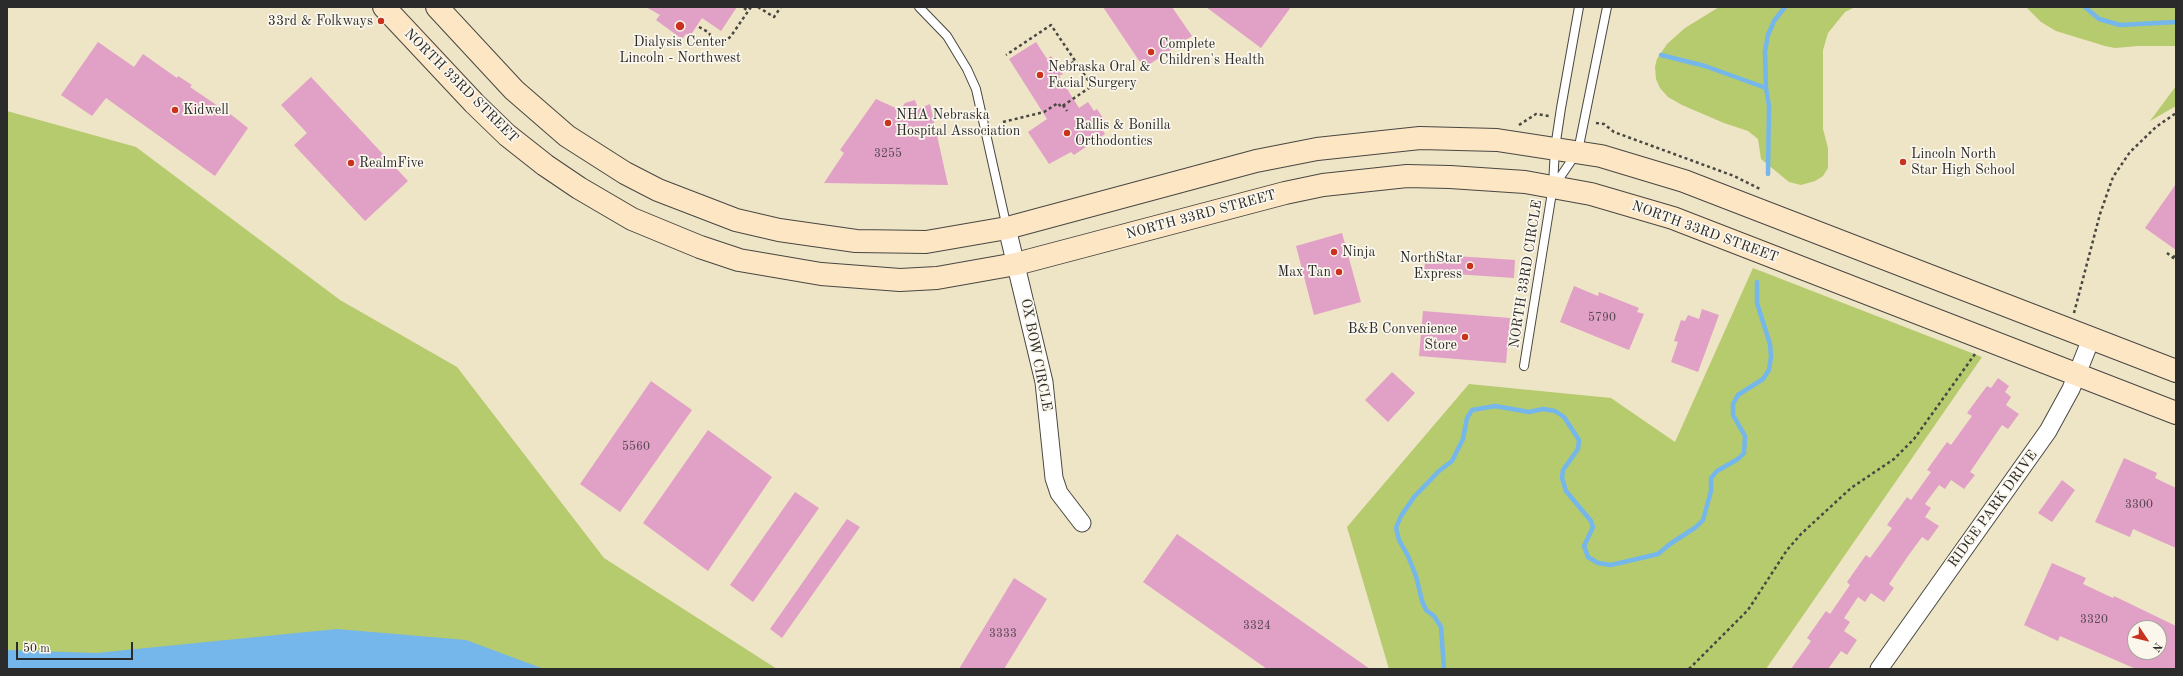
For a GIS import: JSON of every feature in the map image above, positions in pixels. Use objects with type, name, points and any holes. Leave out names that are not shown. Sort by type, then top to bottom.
[{"type":"main road","name":"NORTH 33RD STREET","points":[[384,7],[474,103],[507,135],[544,165],[607,204],[665,234],[739,260],[788,269],[862,278],[900,280],[938,278],[1016,264],[1272,196],[1323,185],[1414,176],[1491,179],[1553,186],[1591,194],[1673,218],[2176,413]]},
{"type":"main road","points":[[437,7],[514,90],[567,136],[625,173],[658,190],[696,206],[736,220],[779,230],[817,237],[856,241],[926,242],[1007,228],[1256,161],[1317,149],[1420,138],[1497,140],[1578,151],[1646,168],[1698,186],[2176,371]]},
{"type":"street","name":"OX BOW CIRCLE","points":[[1007,228],[1044,382],[1054,478],[1059,493],[1082,523]]},
{"type":"street","name":"RIDGE PARK DRIVE","points":[[1879,669],[2035,450],[2058,415],[2077,375],[2091,338]]},
{"type":"lane","points":[[919,7],[946,36],[967,69],[976,89],[1007,228]]},
{"type":"lane","name":"NORTH 33RD CIRCLE","points":[[1524,366],[1553,186],[1554,148],[1579,7]]},
{"type":"lane","points":[[1578,151],[1607,7]]},
{"type":"lane","name":"NORTH 33RD CIRCLE","points":[[1553,186],[1578,151]]},
{"type":"path","points":[[700,26],[708,32],[714,40],[720,42],[726,40],[731,36],[751,7]]},
{"type":"path","points":[[758,7],[774,17],[781,7]]},
{"type":"path","points":[[744,8],[748,11]]},
{"type":"path","points":[[1004,122],[1044,112],[1058,103],[1061,107],[1092,86],[1051,25],[1006,55]]},
{"type":"path","points":[[1060,70],[1075,61]]},
{"type":"path","points":[[1063,105],[1067,111]]},
{"type":"path","points":[[2074,313],[2100,214],[2113,177],[2130,152],[2156,127],[2176,113]]},
{"type":"path","points":[[2167,253],[2175,259],[2176,254]]},
{"type":"path","points":[[1689,669],[1748,610],[1787,550],[1801,534],[1851,488],[1894,459],[1914,439],[1976,352]]},
{"type":"green space","points":[[1719,7],[1855,7],[1845,12],[1828,33],[1823,50],[1823,129],[1828,148],[1828,168],[1823,176],[1815,181],[1801,185],[1789,182],[1761,159],[1758,139],[1748,131],[1724,123],[1682,105],[1668,97],[1660,88],[1656,79],[1655,67],[1657,59],[1667,44],[1685,28]]},
{"type":"green space","points":[[2026,7],[2176,7],[2176,46],[2138,46],[2115,48],[2105,46],[2056,31],[2041,22]]},
{"type":"green space","points":[[2176,86],[2176,106],[2150,121]]},
{"type":"green space","points":[[7,111],[136,147],[340,300],[457,367],[604,558],[777,669],[7,669]]},
{"type":"green space","points":[[1753,268],[1982,357],[1766,669],[1389,669],[1347,527],[1469,384],[1611,398],[1675,442]]},
{"type":"water","points":[[337,629],[466,640],[544,669],[7,669],[7,650],[96,653]]},
{"type":"building","name":"Dialysis Center Lincoln - Northwest","points":[[646,7],[737,7],[721,31],[702,18],[690,36],[686,34],[682,39],[656,20],[660,15]]},
{"type":"building","name":"Complete Children's Health","points":[[1103,7],[1172,7],[1192,36],[1144,68]]},
{"type":"building","points":[[1206,7],[1291,7],[1261,48]]},
{"type":"building","name":"Kidwell","points":[[98,42],[134,67],[143,54],[177,78],[178,76],[192,85],[190,87],[218,106],[219,105],[248,128],[215,176],[106,98],[92,116],[61,95]]},
{"type":"building","points":[[1036,42],[1047,59],[1051,56],[1063,74],[1059,76],[1079,108],[1088,102],[1094,111],[1097,109],[1109,127],[1103,131],[1105,134],[1074,155],[1071,152],[1049,164],[1028,132],[1047,119],[1009,59]]},
{"type":"building","name":"RealmFive","points":[[311,77],[408,181],[365,221],[294,145],[307,133],[281,105]]},
{"type":"building","points":[[876,99],[900,110],[905,103],[915,100],[918,109],[930,104],[948,185],[824,183],[844,153],[840,150]]},
{"type":"building","points":[[2176,184],[2176,250],[2145,228]]},
{"type":"building","points":[[1342,233],[1361,302],[1314,315],[1296,246]]},
{"type":"building","name":"NorthStar Express","points":[[1426,254],[1515,260],[1514,278],[1424,272]]},
{"type":"building","points":[[1574,286],[1598,296],[1599,292],[1639,308],[1637,312],[1644,314],[1629,350],[1560,322]]},
{"type":"building","points":[[1702,309],[1719,315],[1698,372],[1671,362],[1678,342],[1674,341],[1681,320],[1685,321],[1688,315],[1699,319]]},
{"type":"building","name":"B&B Convenience Store","points":[[1423,311],[1510,318],[1506,363],[1419,356]]},
{"type":"building","points":[[1392,372],[1415,393],[1388,422],[1365,400]]},
{"type":"building","points":[[1998,378],[2009,386],[2005,392],[2011,397],[2006,405],[2019,414],[2008,429],[2002,425],[1970,472],[1975,475],[1964,489],[1951,480],[1945,489],[1939,485],[1925,504],[1931,508],[1925,517],[1939,526],[1928,541],[1922,537],[1908,556],[1889,584],[1894,588],[1884,602],[1871,593],[1865,602],[1858,597],[1844,618],[1850,622],[1844,631],[1857,640],[1847,655],[1841,651],[1828,669],[1791,669],[1811,641],[1807,638],[1826,611],[1830,614],[1850,585],[1847,582],[1866,555],[1870,558],[1892,528],[1887,525],[1907,497],[1911,500],[1931,472],[1927,470],[1947,442],[1951,445],[1972,416],[1967,413],[1987,386],[1991,388]]},
{"type":"building","points":[[651,381],[692,410],[620,512],[580,484]]},
{"type":"building","points":[[708,430],[772,477],[708,571],[643,523]]},
{"type":"building","points":[[2124,458],[2157,473],[2155,478],[2176,488],[2176,548],[2133,529],[2130,537],[2095,522]]},
{"type":"building","points":[[2062,480],[2075,490],[2052,522],[2038,513]]},
{"type":"building","points":[[795,492],[819,508],[753,602],[730,585]]},
{"type":"building","points":[[847,519],[860,527],[782,638],[770,629]]},
{"type":"building","points":[[1177,534],[1370,669],[1267,669],[1143,582]]},
{"type":"building","points":[[2052,563],[2086,578],[2083,584],[2113,598],[2114,596],[2164,620],[2127,620],[2127,660],[2167,660],[2167,622],[2176,626],[2176,669],[2136,669],[2060,636],[2058,641],[2024,625]]},
{"type":"building","points":[[1014,578],[1047,599],[1004,669],[959,669]]},
{"type":"waterway","points":[[1768,174],[1769,106],[1766,88],[1765,51],[1768,35],[1774,21],[1785,7]]},
{"type":"waterway","points":[[2085,7],[2099,19],[2120,25],[2176,22]]},
{"type":"waterway","points":[[1661,55],[1705,66],[1766,88]]},
{"type":"waterway","points":[[1444,669],[1441,627],[1434,616],[1426,610],[1422,601],[1416,576],[1408,556],[1399,540],[1396,528],[1401,516],[1414,497],[1439,471],[1452,461],[1463,439],[1467,418],[1472,410],[1495,406],[1529,412],[1543,409],[1555,411],[1564,417],[1579,440],[1578,449],[1563,470],[1562,478],[1566,491],[1591,521],[1593,527],[1584,546],[1588,557],[1598,563],[1611,565],[1658,554],[1670,544],[1696,527],[1703,520],[1711,491],[1711,478],[1717,471],[1738,459],[1744,453],[1745,436],[1733,415],[1733,404],[1738,395],[1763,379],[1769,370],[1771,357],[1770,344],[1757,303],[1757,282]]},
{"type":"place","name":"33rd & Folkways","points":[[381,21]]},
{"type":"place","name":"Dialysis Center Lincoln - Northwest","points":[[680,26]]},
{"type":"place","name":"Complete Children's Health","points":[[1151,52]]},
{"type":"place","name":"Nebraska Oral & Facial Surgery","points":[[1040,75]]},
{"type":"place","name":"Kidwell","points":[[175,110]]},
{"type":"place","name":"NHA Nebraska Hospital Association","points":[[888,123]]},
{"type":"place","name":"Rallis & Bonilla Orthodontics","points":[[1067,133]]},
{"type":"place","name":"Lincoln North Star High School","points":[[1903,162]]},
{"type":"place","name":"RealmFive","points":[[351,163]]},
{"type":"place","name":"Ninja","points":[[1334,252]]},
{"type":"place","name":"NorthStar Express","points":[[1470,266]]},
{"type":"place","name":"Max Tan","points":[[1339,272]]},
{"type":"place","name":"B&B Convenience Store","points":[[1465,337]]}]
